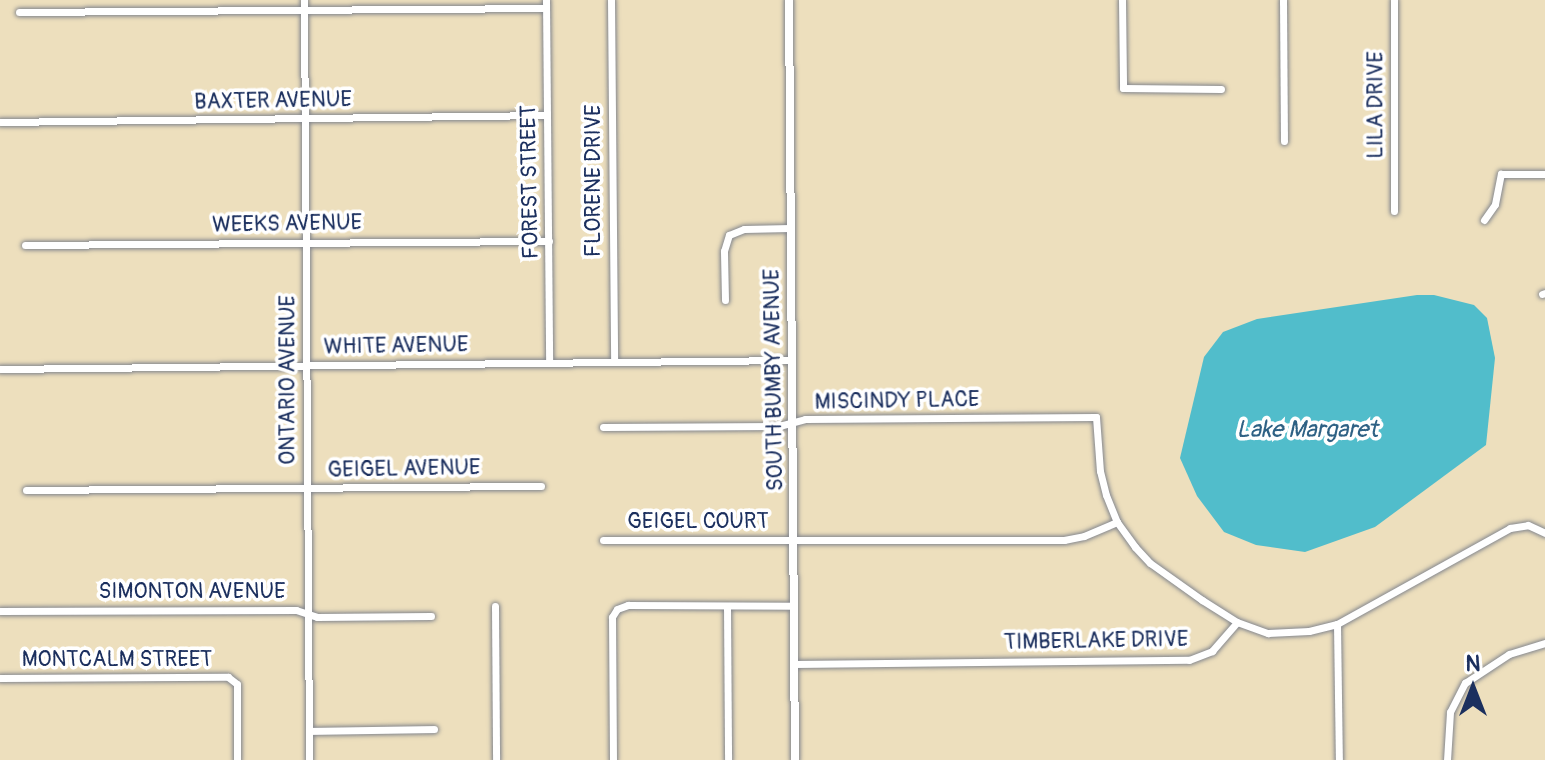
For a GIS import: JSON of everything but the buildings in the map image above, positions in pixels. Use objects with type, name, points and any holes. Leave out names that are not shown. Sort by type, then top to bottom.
[{"type":"street","points":[[147,0],[147,11]]},
{"type":"street","name":"ONTARIO AVENUE","points":[[304,0],[309,760]]},
{"type":"street","name":"FLORENE DRIVE","points":[[611,0],[614,362]]},
{"type":"street","name":"SOUTH BUMBY AVENUE","points":[[789,0],[795,760]]},
{"type":"street","points":[[1122,0],[1123,88],[1221,89]]},
{"type":"street","points":[[1283,0],[1284,141]]},
{"type":"street","name":"LILA DRIVE","points":[[1394,0],[1394,211]]},
{"type":"street","points":[[19,12],[546,4]]},
{"type":"street","name":"FOREST STREET","points":[[546,4],[549,363]]},
{"type":"street","name":"BAXTER AVENUE","points":[[0,122],[547,115]]},
{"type":"street","points":[[1484,220],[1495,204],[1501,174],[1545,174]]},
{"type":"street","points":[[725,300],[724,251],[729,235],[744,229],[790,228]]},
{"type":"street","name":"WEEKS AVENUE","points":[[25,245],[549,241]]},
{"type":"street","name":"WHITE AVENUE","points":[[0,369],[791,360]]},
{"type":"street","name":"MISCINDY PLACE","points":[[603,427],[779,426],[793,422],[1096,417],[1100,471],[1117,522]]},
{"type":"street","name":"GEIGEL AVENUE","points":[[26,490],[541,486]]},
{"type":"street","points":[[793,541],[1064,540],[1084,536],[1117,522],[1150,563],[1237,622],[1256,631],[1280,634],[1337,624],[1510,528],[1528,525],[1545,533]]},
{"type":"street","name":"GEIGEL COURT","points":[[603,540],[793,541]]},
{"type":"street","points":[[613,760],[612,617],[617,609],[628,605],[794,606]]},
{"type":"street","points":[[495,606],[496,760]]},
{"type":"street","points":[[727,606],[728,760]]},
{"type":"street","name":"SIMONTON AVENUE","points":[[0,611],[296,610],[317,617],[431,616]]},
{"type":"street","name":"TIMBERLAKE DRIVE","points":[[794,664],[1189,660],[1212,651],[1237,622]]},
{"type":"street","points":[[1337,624],[1339,760]]},
{"type":"street","points":[[1447,760],[1450,712],[1465,683],[1509,654],[1545,643]]},
{"type":"street","name":"MONTCALM STREET","points":[[0,678],[234,679],[237,760]]},
{"type":"street","points":[[309,731],[434,729]]},
{"type":"water","name":"Lake Margaret","points":[[1434,295],[1474,305],[1487,318],[1495,358],[1486,445],[1375,527],[1305,552],[1256,545],[1224,532],[1197,496],[1180,458],[1204,357],[1223,332],[1257,319]]}]
